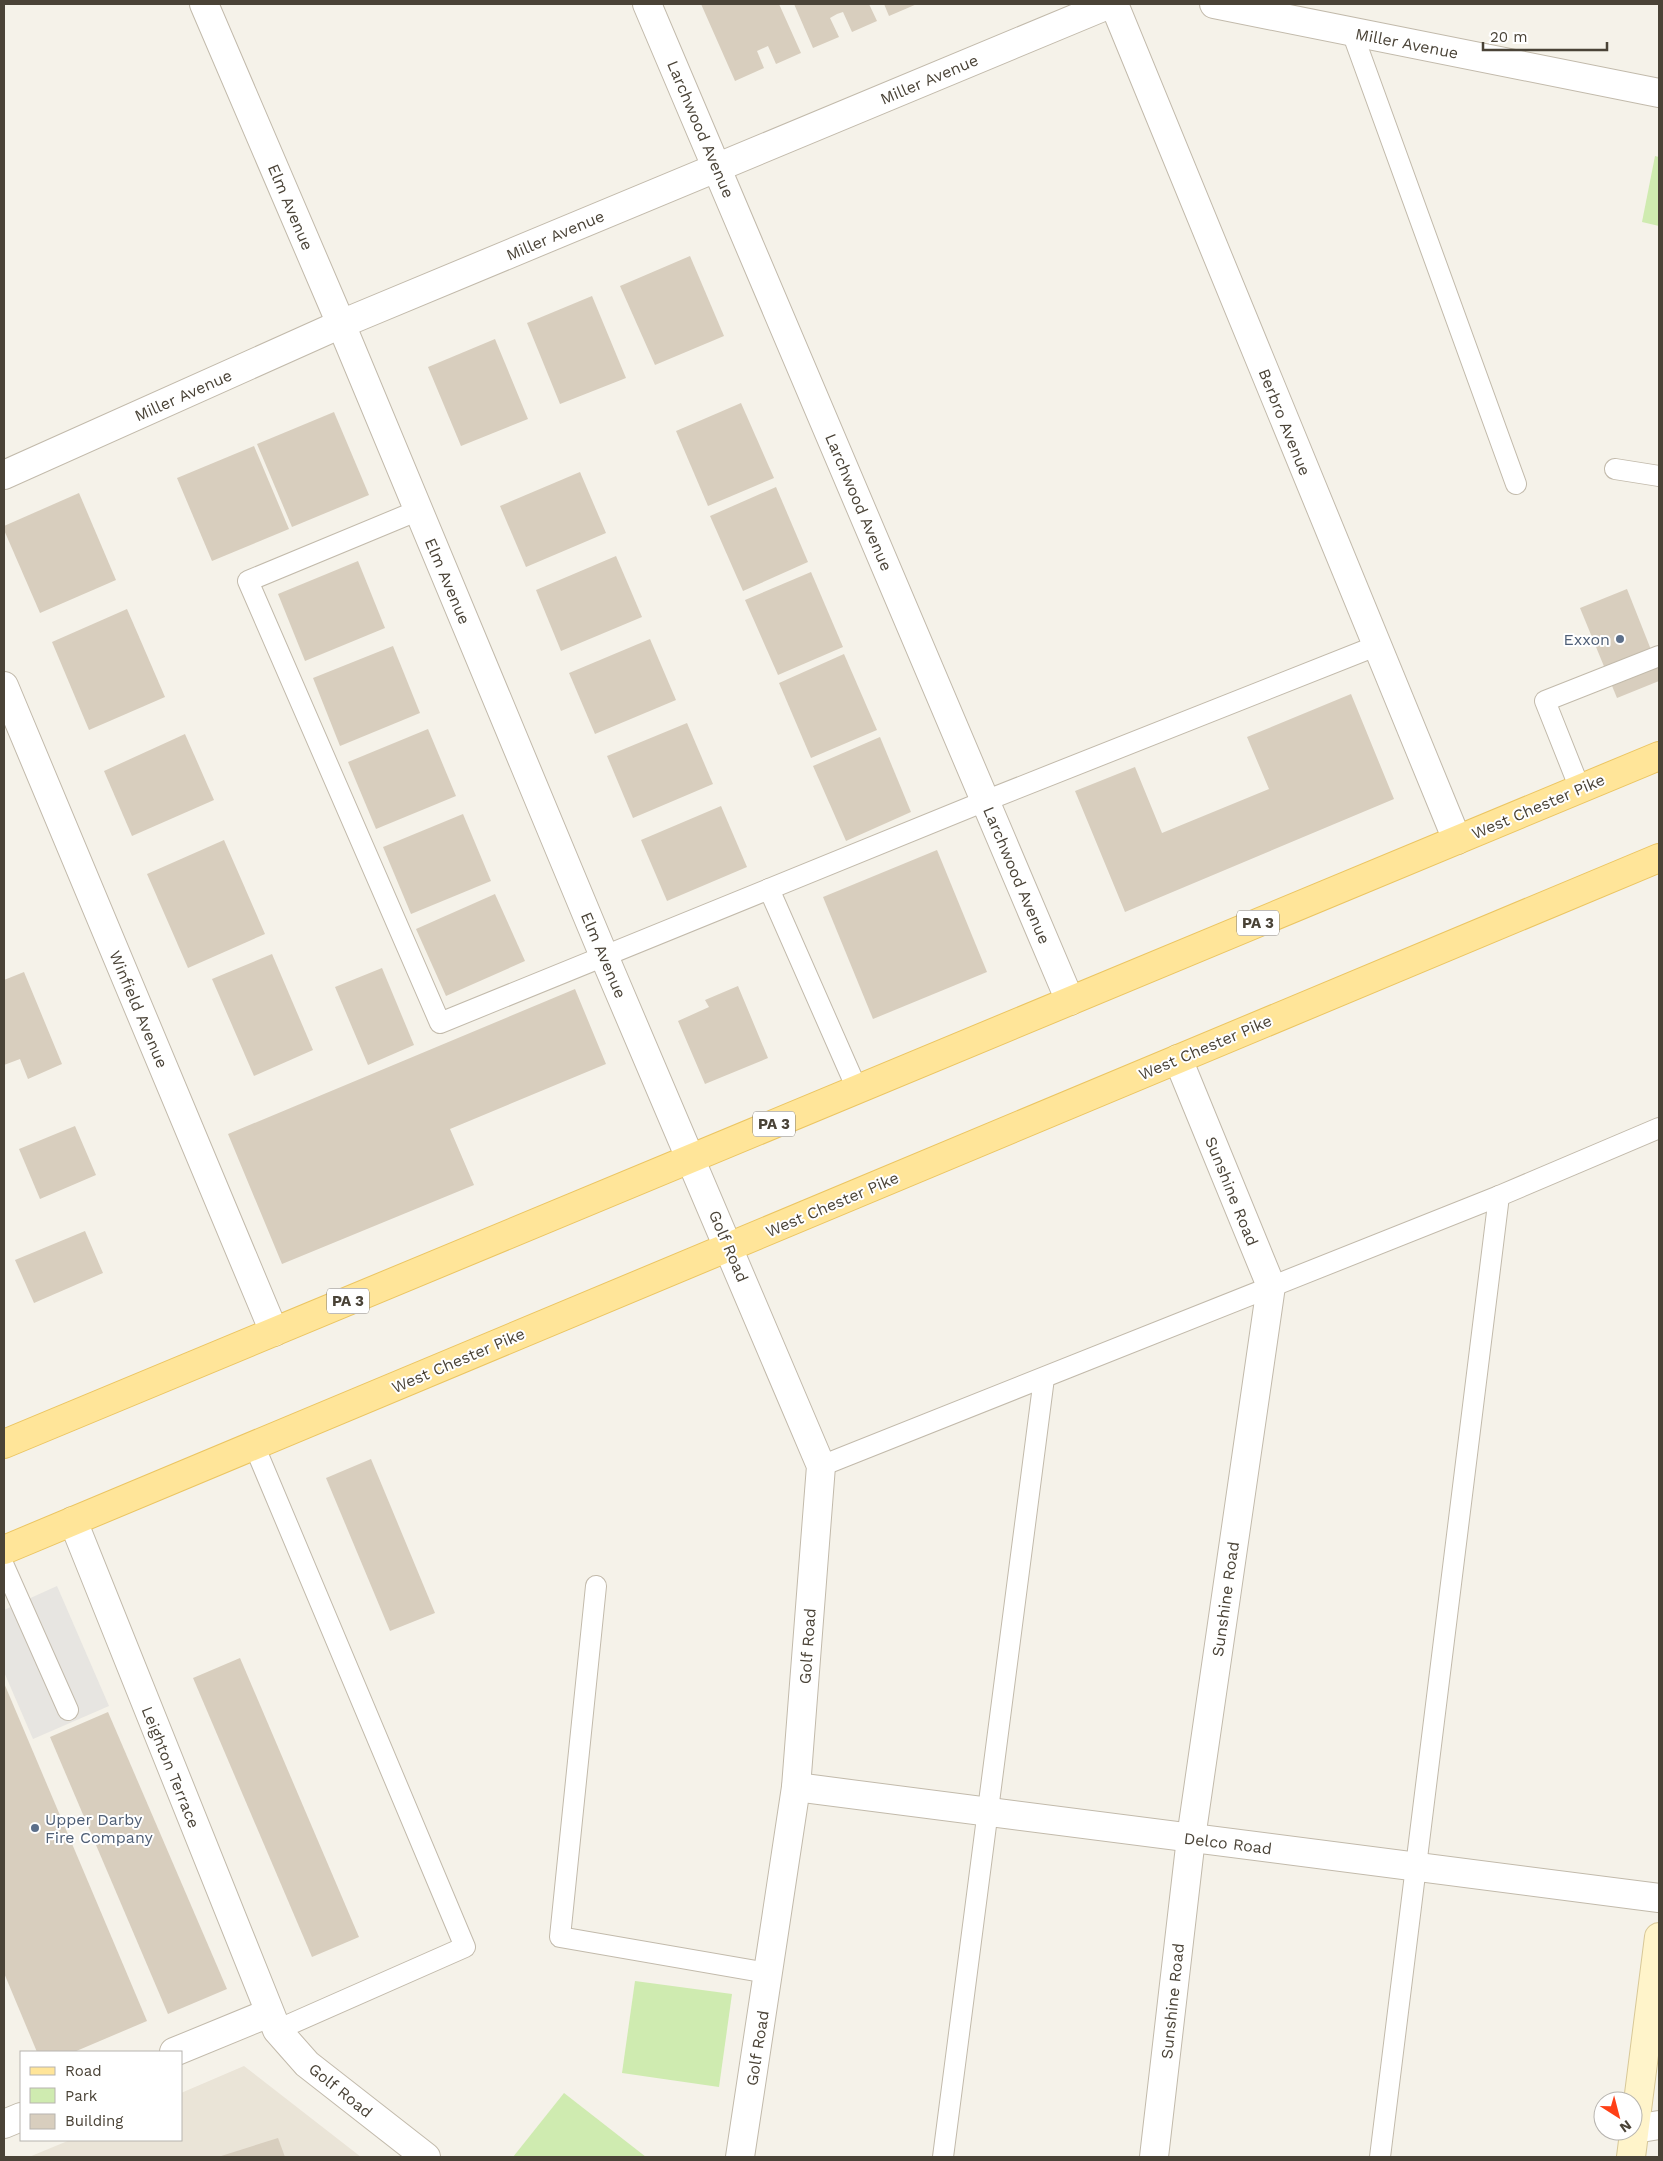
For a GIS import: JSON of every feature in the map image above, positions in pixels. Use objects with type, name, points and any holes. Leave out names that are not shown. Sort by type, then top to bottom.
[{"type":"main road","name":"West Chester Pike","points":[[4,1444],[1659,756]]},
{"type":"main road","name":"West Chester Pike","points":[[4,1550],[1659,858]]},
{"type":"main road","points":[[1631,2157],[1647,2127],[1659,1937]]},
{"type":"street","name":"Elm Avenue","points":[[204,4],[341,324],[604,956],[691,1158]]},
{"type":"street","name":"Larchwood Avenue","points":[[647,4],[718,166],[1070,1001]]},
{"type":"street","name":"Miller Avenue","points":[[4,475],[341,324],[1112,4]]},
{"type":"street","name":"Berbro Avenue","points":[[1112,4],[1457,840]]},
{"type":"street","name":"Miller Avenue","points":[[1214,4],[1659,93]]},
{"type":"street","name":"Winfield Avenue","points":[[4,686],[274,1332]]},
{"type":"street","name":"Sunshine Road","points":[[1154,2157],[1191,1838],[1271,1286],[1178,1059]]},
{"type":"street","name":"Golf Road","points":[[691,1158],[821,1466],[796,1787],[740,2157]]},
{"type":"street","name":"Leighton Terrace","points":[[73,1521],[273,2021]]},
{"type":"street","name":"Delco Road","points":[[796,1787],[1659,1898]]},
{"type":"street","name":"Golf Road","points":[[273,2021],[307,2064],[412,2153]]},
{"type":"street","points":[[177,2051],[273,2021]]},
{"type":"street","points":[[4,2124],[20,2116]]},
{"type":"lane","points":[[1352,32],[1516,484]]},
{"type":"lane","points":[[1615,470],[1659,476]]},
{"type":"lane","points":[[418,510],[248,581],[440,1023],[985,801],[1376,646]]},
{"type":"lane","points":[[1580,788],[1545,701],[1659,656]]},
{"type":"lane","points":[[769,889],[857,1090]]},
{"type":"lane","points":[[821,1466],[1499,1196],[1659,1128]]},
{"type":"lane","points":[[1380,2157],[1499,1196]]},
{"type":"lane","points":[[943,2157],[1044,1378]]},
{"type":"lane","points":[[254,1445],[465,1947],[273,2021]]},
{"type":"lane","points":[[4,1566],[68,1710]]},
{"type":"lane","points":[[596,1586],[560,1937],[768,1973]]},
{"type":"shaded area","points":[[57,1586],[109,1706],[33,1739],[4,1672],[4,1610]]},
{"type":"shaded area","points":[[244,2066],[361,2157],[29,2157],[68,2141],[182,2141],[182,2093]]},
{"type":"green space","points":[[1655,156],[1659,157],[1659,226],[1642,222]]},
{"type":"green space","points":[[635,1981],[732,1994],[719,2087],[622,2073]]},
{"type":"green space","points":[[564,2093],[646,2157],[513,2157]]},
{"type":"building","points":[[701,4],[779,4],[801,53],[776,64],[768,46],[757,51],[764,68],[735,81]]},
{"type":"building","points":[[794,4],[869,4],[877,21],[852,32],[843,12],[837,14],[830,18],[839,37],[813,48]]},
{"type":"building","points":[[884,4],[917,4],[889,16]]},
{"type":"building","points":[[690,256],[724,336],[655,365],[620,286]]},
{"type":"building","points":[[592,296],[626,378],[560,404],[527,323]]},
{"type":"building","points":[[495,339],[528,419],[461,446],[428,367]]},
{"type":"building","points":[[741,403],[774,478],[708,506],[676,431]]},
{"type":"building","points":[[334,412],[369,495],[292,527],[257,444]]},
{"type":"building","points":[[254,446],[289,529],[212,561],[177,478]]},
{"type":"building","points":[[580,472],[606,533],[526,567],[500,506]]},
{"type":"building","points":[[776,487],[808,562],[743,591],[710,516]]},
{"type":"building","points":[[79,493],[116,580],[40,613],[4,530],[4,526]]},
{"type":"building","points":[[616,556],[642,617],[561,651],[536,590]]},
{"type":"building","points":[[358,561],[385,628],[305,661],[278,594]]},
{"type":"building","points":[[811,572],[843,647],[778,675],[745,600]]},
{"type":"building","name":"Exxon","points":[[1627,589],[1659,670],[1659,681],[1617,698],[1580,608]]},
{"type":"building","points":[[127,609],[165,697],[89,730],[52,642]]},
{"type":"building","points":[[650,639],[676,700],[595,734],[569,673]]},
{"type":"building","points":[[393,646],[420,713],[340,746],[313,678]]},
{"type":"building","points":[[844,654],[877,730],[811,758],[779,683]]},
{"type":"building","points":[[1351,694],[1394,799],[1125,912],[1075,791],[1135,767],[1162,833],[1269,789],[1247,737]]},
{"type":"building","points":[[687,723],[713,784],[633,818],[607,756]]},
{"type":"building","points":[[428,729],[456,796],[376,829],[348,762]]},
{"type":"building","points":[[185,734],[214,800],[132,836],[104,771]]},
{"type":"building","points":[[880,737],[911,812],[846,841],[813,766]]},
{"type":"building","points":[[721,806],[747,867],[667,901],[641,840]]},
{"type":"building","points":[[463,814],[491,881],[411,914],[383,847]]},
{"type":"building","points":[[224,840],[265,934],[188,968],[147,874]]},
{"type":"building","points":[[937,850],[987,972],[873,1019],[823,897]]},
{"type":"building","points":[[495,894],[525,961],[446,996],[416,929]]},
{"type":"building","points":[[272,954],[313,1050],[254,1076],[212,979]]},
{"type":"building","points":[[382,968],[414,1045],[368,1065],[335,987]]},
{"type":"building","points":[[24,972],[62,1064],[28,1079],[20,1059],[4,1065],[4,980]]},
{"type":"building","points":[[738,986],[768,1058],[705,1084],[678,1021],[709,1007],[705,1000]]},
{"type":"building","points":[[575,989],[606,1064],[450,1129],[474,1185],[282,1264],[228,1134]]},
{"type":"building","points":[[75,1126],[96,1175],[40,1199],[19,1149]]},
{"type":"building","points":[[85,1231],[103,1273],[34,1303],[15,1260]]},
{"type":"building","points":[[371,1459],[435,1613],[390,1631],[326,1478]]},
{"type":"building","points":[[240,1658],[359,1937],[312,1957],[193,1678]]},
{"type":"building","name":"Upper Darby Fire Company","points":[[4,1683],[147,2021],[76,2051],[37,2051],[4,1973]]},
{"type":"building","points":[[108,1712],[227,1989],[168,2014],[50,1737]]},
{"type":"building","points":[[278,2138],[285,2157],[218,2157]]},
{"type":"place","name":"Exxon","points":[[1620,639]]},
{"type":"place","name":"Upper Darby Fire Company","points":[[35,1828]]}]
